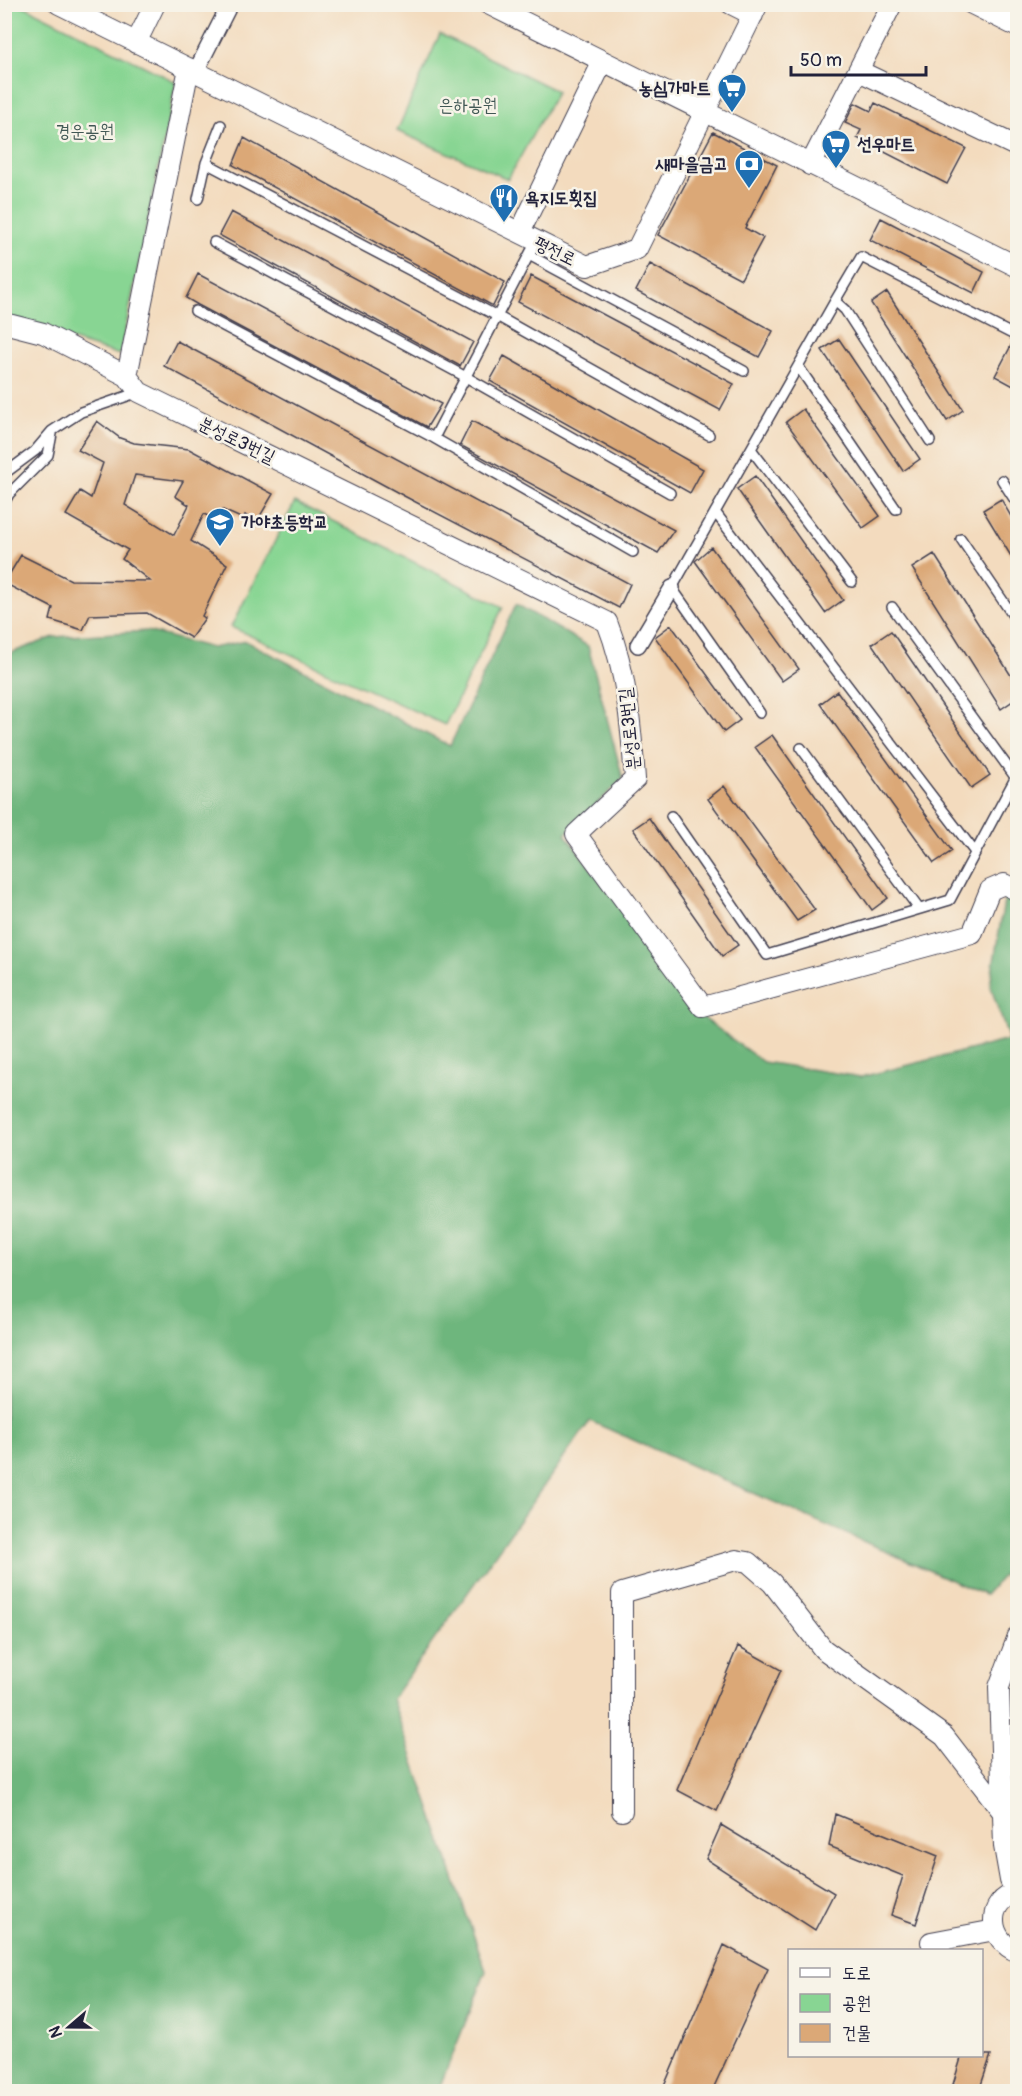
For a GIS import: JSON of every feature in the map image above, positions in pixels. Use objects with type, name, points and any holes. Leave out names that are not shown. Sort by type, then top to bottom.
[{"type":"street","name":"평전로","points":[[59,4],[193,70],[528,243],[587,266],[638,249],[755,10]]},
{"type":"street","points":[[136,43],[155,4]]},
{"type":"street","points":[[127,376],[193,70],[230,4]]},
{"type":"street","points":[[488,4],[1017,267]]},
{"type":"street","points":[[731,4],[755,10]]},
{"type":"street","points":[[810,165],[892,4]]},
{"type":"street","points":[[972,4],[1017,27]]},
{"type":"street","points":[[528,243],[603,61]]},
{"type":"street","points":[[859,70],[1017,147]]},
{"type":"street","name":"분성로3번길","points":[[4,323],[44,333],[127,376],[139,392],[607,622],[618,649],[631,713],[635,779],[576,834],[703,1007],[972,934],[990,890],[1004,884],[1017,891]]},
{"type":"street","points":[[638,645],[672,588]]},
{"type":"street","points":[[622,1811],[622,1593],[736,1560],[748,1562],[772,1583],[823,1649],[944,1736],[1010,1812]]},
{"type":"street","points":[[1017,1636],[999,1687],[1010,1812],[1004,1846],[1010,1880],[1016,1892],[998,1904],[994,1913],[994,1930],[1000,1942],[1017,1952]]},
{"type":"street","points":[[931,1942],[994,1930]]},
{"type":"lane","points":[[198,198],[206,164],[221,125]]},
{"type":"lane","points":[[206,164],[497,316],[709,435]]},
{"type":"lane","points":[[214,242],[466,377],[670,493]]},
{"type":"lane","points":[[434,438],[497,316],[528,243],[744,371]]},
{"type":"lane","points":[[760,713],[672,588],[861,257],[1017,337]]},
{"type":"lane","points":[[835,301],[845,310],[930,441]]},
{"type":"lane","points":[[195,311],[434,438],[633,552]]},
{"type":"lane","points":[[798,366],[896,509]]},
{"type":"lane","points":[[4,474],[35,451],[52,431],[81,412],[139,392]]},
{"type":"lane","points":[[4,503],[9,494],[48,455],[52,431]]},
{"type":"lane","points":[[751,449],[852,582]]},
{"type":"lane","points":[[1002,480],[1017,505]]},
{"type":"lane","points":[[715,512],[974,851]]},
{"type":"lane","points":[[961,539],[1017,623]]},
{"type":"lane","points":[[671,816],[767,955],[950,900],[974,851],[1016,777],[892,607]]},
{"type":"lane","points":[[801,748],[919,909]]},
{"type":"green space","name":"경운공원","points":[[4,5],[22,5],[176,82],[120,355],[5,320]]},
{"type":"green space","name":"은하공원","points":[[440,34],[557,91],[508,179],[397,131]]},
{"type":"green space","points":[[295,502],[503,607],[445,725],[231,627]]},
{"type":"green space","points":[[516,604],[588,646],[623,779],[565,834],[705,1019],[763,1062],[861,1077],[1009,1040],[990,985],[1005,896],[1017,903],[1017,1560],[985,1595],[590,1421],[392,1699],[486,1971],[438,2091],[5,2092],[5,655],[54,637],[147,631],[212,648],[246,641],[450,746]]},
{"type":"building","points":[[855,103],[871,111],[875,103],[966,148],[947,184],[857,138],[861,130],[845,123]]},
{"type":"building","points":[[713,132],[777,165],[745,228],[763,238],[741,279],[658,235]]},
{"type":"building","points":[[244,138],[505,282],[493,306],[233,165]]},
{"type":"building","points":[[231,212],[473,342],[460,366],[219,235]]},
{"type":"building","points":[[881,218],[984,272],[974,293],[870,240]]},
{"type":"building","points":[[650,264],[773,331],[759,357],[636,291]]},
{"type":"building","points":[[198,274],[441,404],[427,427],[198,305],[186,298]]},
{"type":"building","points":[[531,276],[734,384],[720,410],[518,302]]},
{"type":"building","points":[[887,292],[963,410],[947,421],[871,303]]},
{"type":"building","points":[[839,339],[920,459],[903,471],[822,350]]},
{"type":"building","points":[[177,341],[630,584],[619,608],[406,497],[164,366]]},
{"type":"building","points":[[1013,342],[1017,344],[1017,388],[995,376]]},
{"type":"building","points":[[504,356],[703,469],[690,493],[490,381]]},
{"type":"building","points":[[803,409],[880,516],[863,528],[786,422]]},
{"type":"building","points":[[97,421],[120,438],[134,443],[189,449],[273,494],[256,523],[245,515],[243,519],[223,510],[218,521],[204,514],[191,541],[227,564],[202,616],[205,618],[191,638],[147,613],[90,615],[83,630],[50,620],[53,608],[4,583],[21,555],[71,580],[150,581],[122,559],[128,550],[66,515],[80,491],[91,498],[103,463],[78,450]],"holes":[[[135,475],[183,481],[175,496],[189,505],[174,535],[125,505]]]},
{"type":"building","points":[[472,421],[674,530],[658,553],[460,445]]},
{"type":"building","points":[[755,476],[843,600],[825,613],[737,489]]},
{"type":"building","points":[[1001,499],[1017,527],[1017,566],[983,510]]},
{"type":"building","points":[[711,547],[799,669],[782,681],[695,561]]},
{"type":"building","points":[[934,554],[1017,685],[1017,698],[1001,709],[912,568]]},
{"type":"building","points":[[671,625],[740,720],[724,732],[655,637]]},
{"type":"building","points":[[891,631],[990,775],[971,788],[872,644]]},
{"type":"building","points":[[837,691],[952,851],[934,863],[820,704]]},
{"type":"building","points":[[772,735],[888,898],[872,910],[755,747]]},
{"type":"building","points":[[724,786],[815,910],[797,921],[708,799]]},
{"type":"building","points":[[649,818],[738,945],[722,956],[633,829]]},
{"type":"building","points":[[738,1646],[781,1670],[717,1811],[677,1790]]},
{"type":"building","points":[[835,1814],[938,1856],[916,1924],[891,1915],[903,1876],[829,1846]]},
{"type":"building","points":[[721,1825],[834,1893],[815,1930],[706,1859]]},
{"type":"building","points":[[724,1945],[768,1969],[712,2091],[662,2091]]},
{"type":"building","points":[[991,2055],[979,2091],[951,2091],[961,2057]]},
{"type":"place","name":"농심가마트","points":[[732,114]]},
{"type":"place","name":"선우마트","points":[[836,170]]},
{"type":"place","name":"새마을금고","points":[[749,190]]},
{"type":"place","name":"욕지도횟집","points":[[504,224]]},
{"type":"place","name":"가야초등학교","points":[[220,548]]}]
